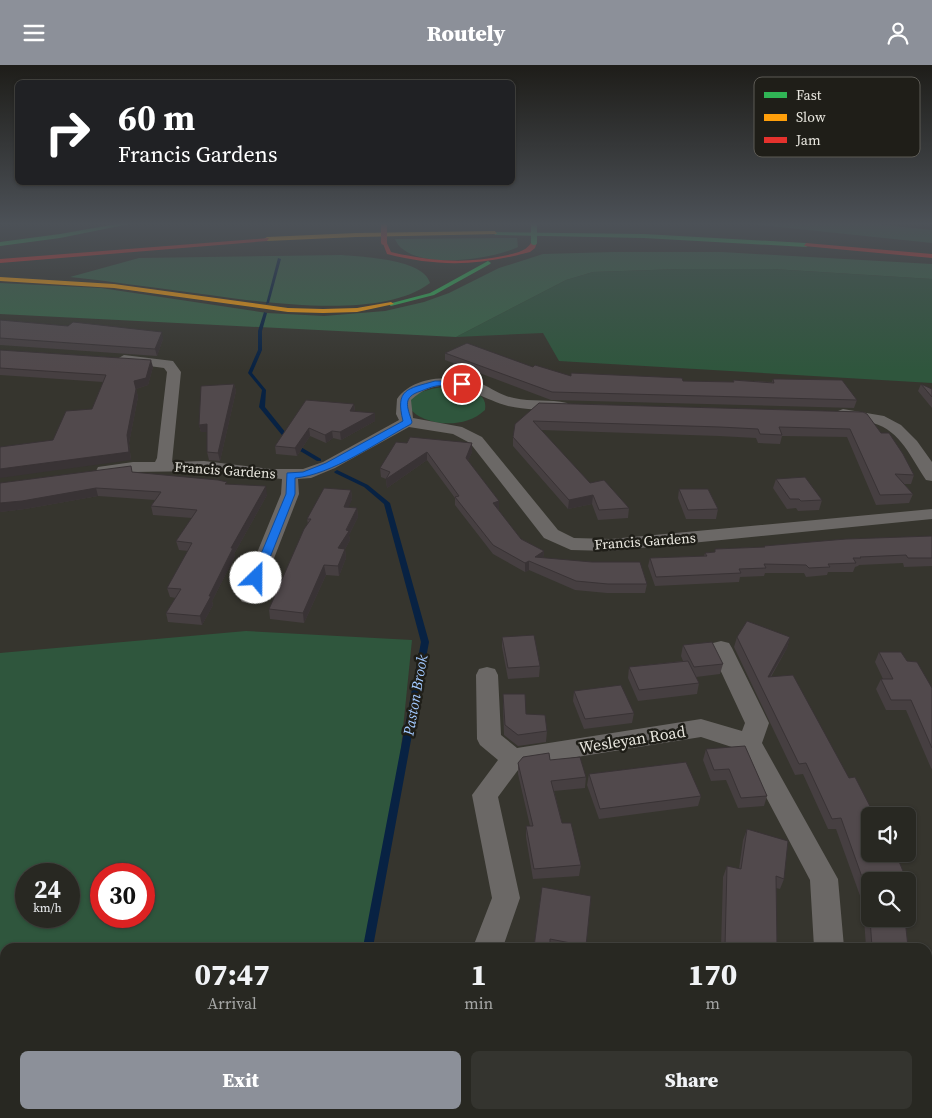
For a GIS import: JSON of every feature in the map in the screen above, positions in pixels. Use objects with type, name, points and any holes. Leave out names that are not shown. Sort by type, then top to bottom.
[{"type":"main road","points":[[445,272],[454,281]]},
{"type":"main road","points":[[0,279],[114,286],[274,309],[325,311],[382,306],[409,301],[432,294],[471,272]]},
{"type":"street","points":[[112,359],[168,364],[174,372],[165,458],[162,466]]},
{"type":"street","points":[[408,422],[404,414],[404,399],[409,392],[435,383],[474,386],[503,400],[531,405],[580,406]]},
{"type":"street","points":[[824,413],[863,415],[896,427],[928,461],[932,476]]},
{"type":"street","name":"Francis Gardens","points":[[85,473],[132,467],[204,466],[290,475],[305,474],[329,465],[408,422],[457,430],[476,440],[551,534],[571,544],[611,545],[932,514]]},
{"type":"street","points":[[249,597],[290,494],[290,475]]},
{"type":"street","points":[[721,648],[757,723],[750,743],[824,879],[829,943]]},
{"type":"street","points":[[488,675],[489,739],[513,758],[485,795],[506,898],[489,943]]},
{"type":"street","name":"Wesleyan Road","points":[[513,758],[701,728],[750,743]]},
{"type":"green space","points":[[88,272],[421,272],[430,283],[407,295],[379,302],[347,306],[244,300],[70,277]]},
{"type":"green space","points":[[491,272],[593,272],[566,280],[456,337],[0,314],[0,283],[101,288],[267,313],[324,316],[385,311],[424,302],[449,293]]},
{"type":"green space","points":[[593,272],[823,272],[932,279],[932,383],[559,361],[543,333],[456,337],[566,280]]},
{"type":"green space","points":[[823,272],[932,272],[932,279]]},
{"type":"green space","points":[[442,387],[463,388],[477,393],[485,403],[485,410],[469,420],[451,423],[434,422],[420,417],[411,409],[410,401],[420,393]]},
{"type":"green space","points":[[246,631],[412,640],[393,827],[372,943],[0,943],[0,653]]},
{"type":"building","points":[[0,320],[68,326],[73,322],[162,332],[155,349],[0,338]]},
{"type":"building","points":[[467,343],[533,367],[535,365],[571,376],[571,373],[682,378],[683,381],[734,382],[733,380],[774,383],[773,379],[842,380],[857,400],[552,392],[445,353]]},
{"type":"building","points":[[0,350],[151,360],[146,378],[134,381],[136,389],[127,435],[129,452],[0,469],[0,447],[53,440],[66,411],[92,409],[106,375],[0,368]]},
{"type":"building","points":[[234,384],[218,453],[207,452],[207,424],[199,425],[201,386]]},
{"type":"building","points":[[921,384],[932,389],[932,397]]},
{"type":"building","points":[[306,400],[354,404],[350,411],[375,413],[340,432],[332,431],[325,435],[309,428],[295,448],[275,446]]},
{"type":"building","points":[[539,403],[863,412],[867,414],[881,433],[889,433],[903,454],[914,475],[895,474],[913,494],[880,495],[850,429],[779,427],[782,435],[760,434],[758,429],[533,421],[590,483],[604,480],[629,508],[599,510],[593,495],[569,500],[513,437],[515,424]]},
{"type":"building","points":[[410,437],[472,443],[466,458],[499,501],[493,503],[521,539],[544,551],[535,557],[592,562],[640,562],[647,584],[608,584],[576,581],[529,561],[525,563],[493,545],[455,497],[459,496],[427,452],[386,479],[390,472],[380,468],[396,442],[407,443]]},
{"type":"building","points":[[131,466],[132,472],[218,480],[227,482],[225,484],[266,486],[231,548],[233,548],[200,616],[166,613],[181,589],[167,588],[192,543],[176,541],[197,510],[151,506],[161,492],[96,488],[0,503],[0,483]]},
{"type":"building","points":[[805,477],[822,500],[801,501],[799,499],[790,499],[776,479]]},
{"type":"building","points":[[324,488],[351,490],[344,507],[357,508],[346,530],[349,531],[338,548],[345,549],[338,566],[324,565],[303,613],[269,609],[304,529],[311,519],[307,519]]},
{"type":"building","points":[[679,489],[708,489],[718,509],[688,510]]},
{"type":"building","points":[[932,536],[932,558],[908,558],[906,555],[860,557],[853,558],[856,563],[828,564],[830,567],[809,568],[806,565],[764,564],[766,568],[739,569],[741,573],[656,577],[650,558],[707,556],[705,553],[715,552],[715,549],[765,547],[846,539]]},
{"type":"building","points":[[747,621],[790,637],[768,677],[793,675],[849,778],[855,777],[870,807],[861,807],[861,862],[899,862],[903,872],[861,872],[861,874],[841,818],[832,819],[806,763],[799,764],[737,637]]},
{"type":"building","points":[[534,635],[540,666],[508,668],[502,637]]},
{"type":"building","points":[[712,642],[723,664],[694,667],[683,645]]},
{"type":"building","points":[[879,652],[901,652],[907,661],[917,662],[932,688],[932,748],[911,700],[891,700],[881,679],[893,679]]},
{"type":"building","points":[[688,661],[699,683],[639,690],[629,667]]},
{"type":"building","points":[[621,685],[634,713],[585,719],[574,691]]},
{"type":"building","points":[[503,694],[525,694],[526,714],[545,715],[547,731],[518,735],[505,725]]},
{"type":"building","points":[[745,746],[767,796],[741,798],[729,769],[714,770],[706,749]]},
{"type":"building","points":[[549,753],[550,760],[580,757],[586,777],[551,781],[562,823],[571,823],[581,865],[534,869],[526,826],[533,826],[518,763],[523,757]]},
{"type":"building","points":[[686,762],[701,796],[600,809],[589,774]]},
{"type":"building","points":[[747,829],[788,841],[784,879],[776,876],[777,943],[725,943],[727,866],[741,869]]},
{"type":"building","points":[[542,887],[591,896],[586,943],[571,943],[550,939],[550,943],[535,943]]},
{"type":"building","points":[[871,927],[906,927],[908,943],[872,943]]},
{"type":"waterway","name":"Paston Brook","points":[[267,303],[275,272]]},
{"type":"waterway","name":"Paston Brook","points":[[265,313],[260,331],[260,350],[250,373],[264,390],[262,407],[292,444],[319,460]]},
{"type":"waterway","name":"Paston Brook","points":[[337,472],[366,486],[387,503],[425,642],[369,943]]},
{"type":"traffic: fast","points":[[391,304],[432,294],[471,272]]},
{"type":"traffic: slow","points":[[0,279],[114,286],[288,310],[357,310],[391,304]]},
{"type":"route","points":[[256,578],[290,494],[290,475],[305,474],[329,465],[408,422],[403,406],[404,399],[409,392],[435,383],[462,384]]}]
